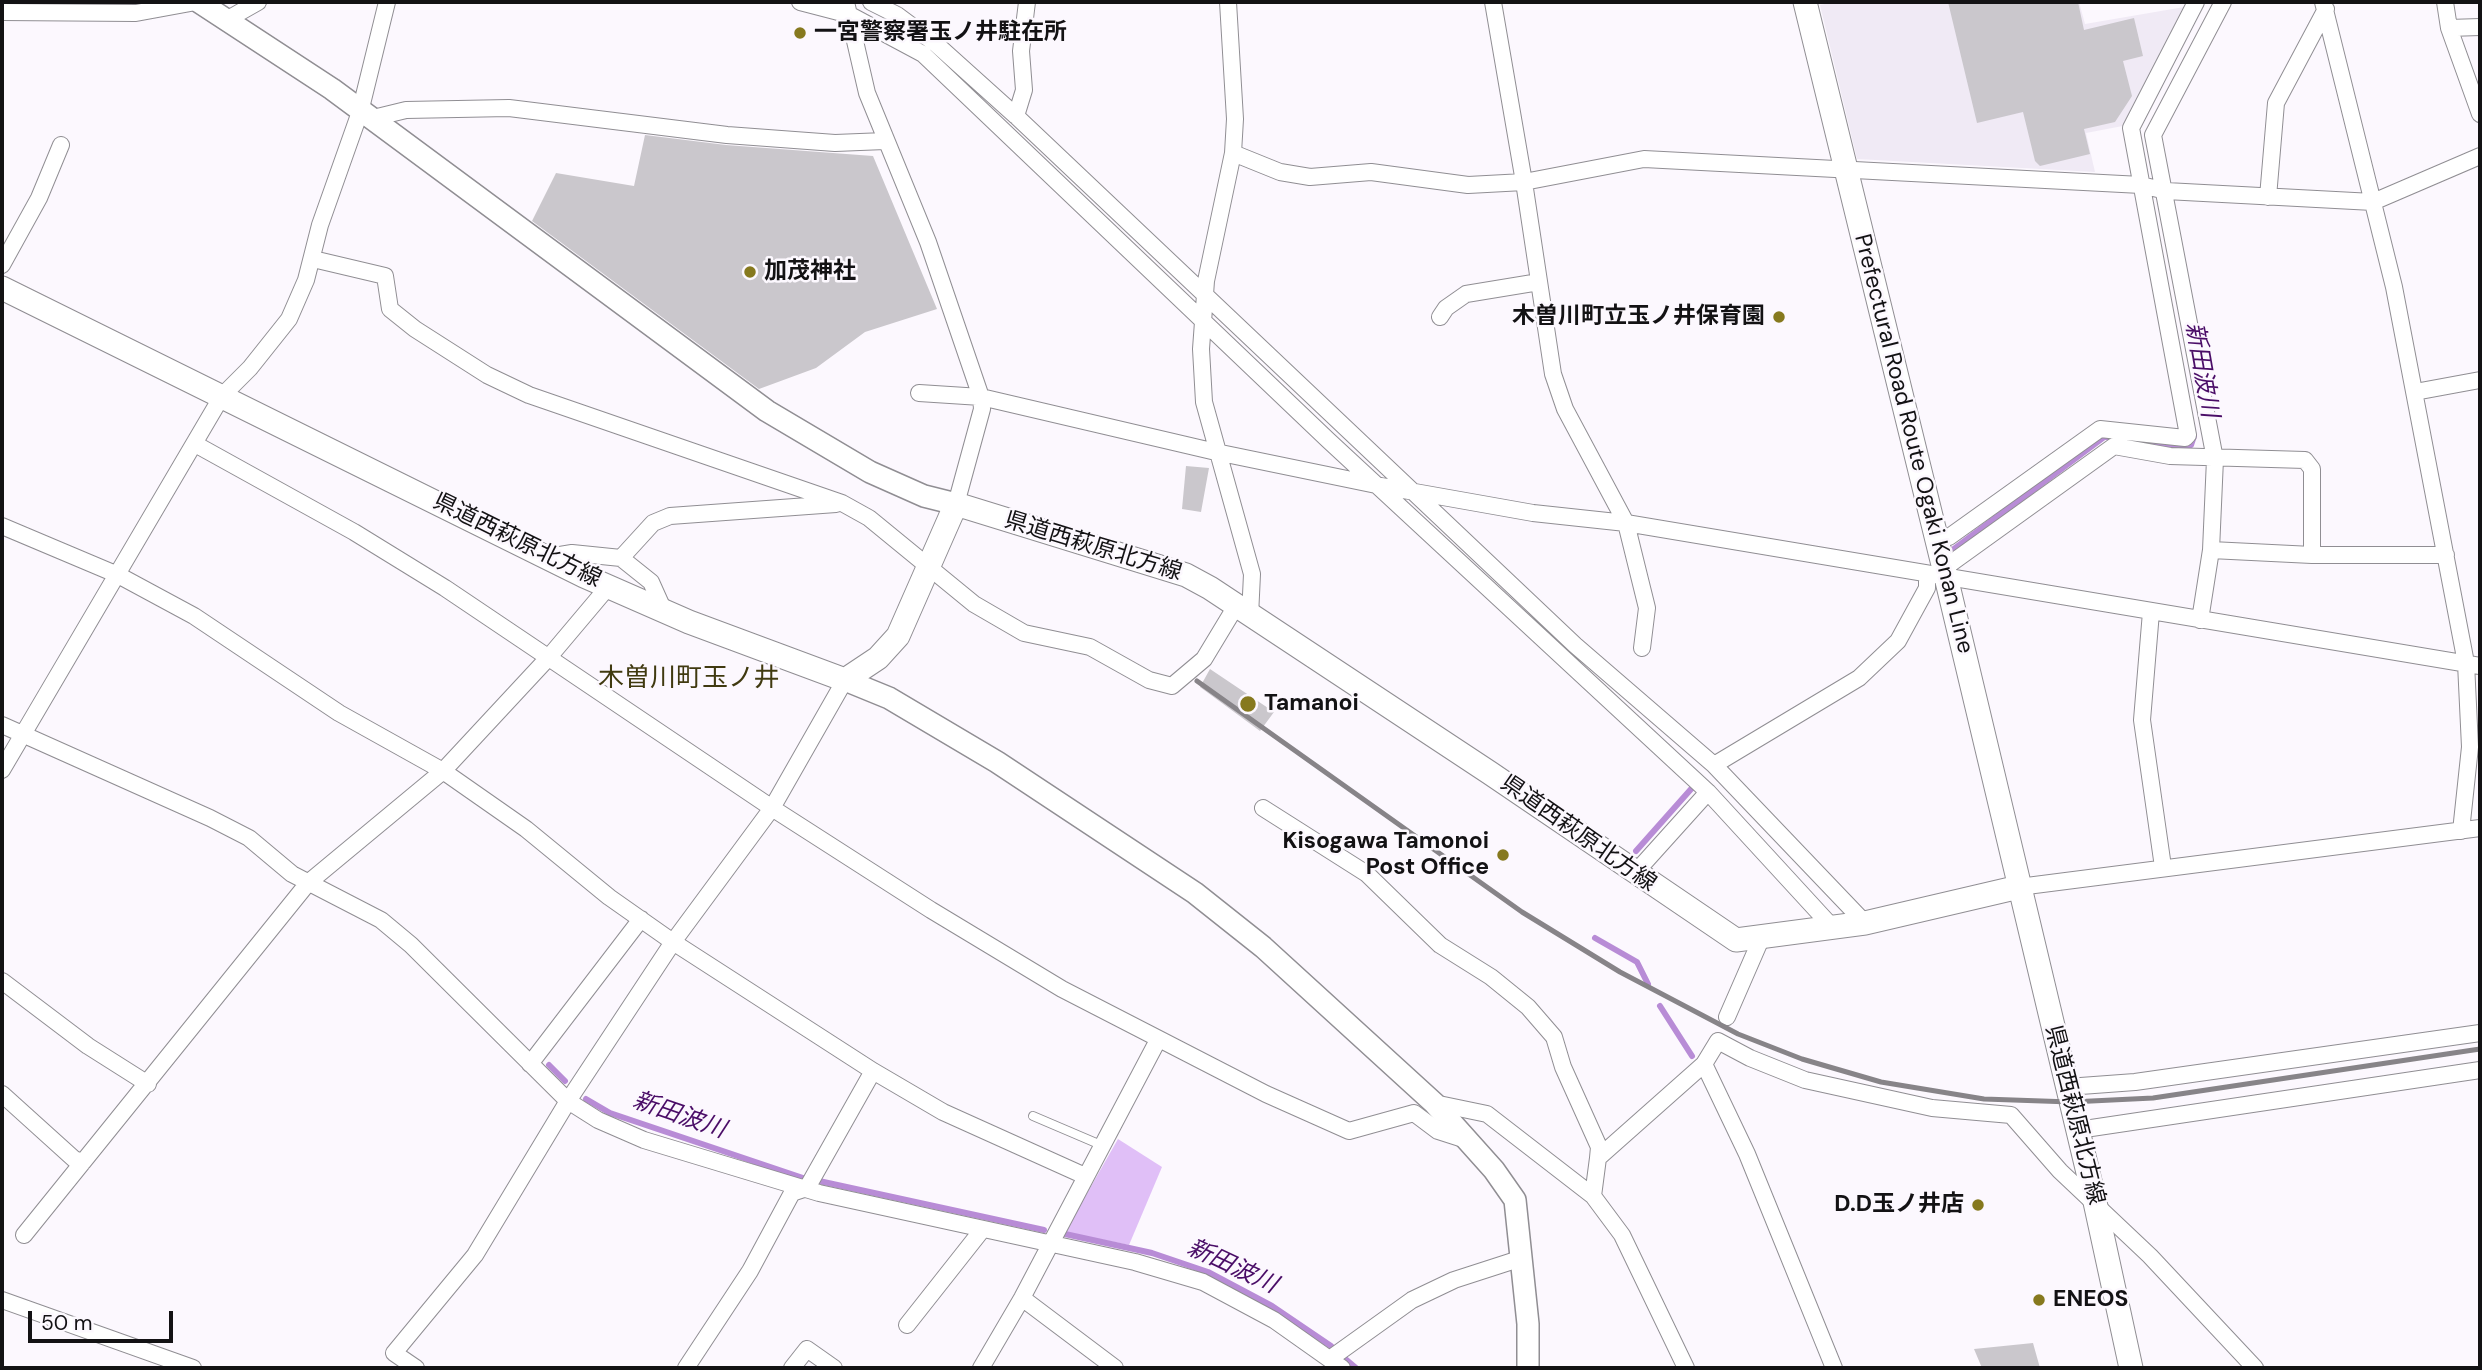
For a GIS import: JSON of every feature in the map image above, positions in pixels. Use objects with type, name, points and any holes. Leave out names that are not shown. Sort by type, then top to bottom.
[{"type":"main road","name":"Prefectural Road Route Ogaki Konan Line","points":[[1805,2],[1937,540],[1939,573],[2018,887]]},
{"type":"main road","name":"県道西萩原北方線","points":[[2,288],[608,587],[663,611],[845,680]]},
{"type":"main road","points":[[845,680],[878,657],[898,636],[956,504]]},
{"type":"main road","name":"県道西萩原北方線","points":[[956,504],[1186,575],[1490,772],[1729,937],[1743,941],[1865,923],[2018,887],[2095,1202],[2131,1368]]},
{"type":"street","points":[[2,12],[136,13],[197,2],[228,19],[365,115],[767,411],[870,472],[924,496],[956,504],[982,409],[981,397],[928,242],[867,93],[852,39],[848,8]]},
{"type":"street","points":[[228,19],[258,2]]},
{"type":"street","points":[[2,770],[222,396],[250,369],[289,319],[313,259],[320,225],[365,115],[387,2]]},
{"type":"street","points":[[800,2],[848,8],[923,54],[1072,194],[1201,321],[1708,792],[1833,928]]},
{"type":"street","points":[[871,2],[897,15],[936,44],[1016,116],[1575,645],[1714,765],[1865,923]]},
{"type":"street","points":[[1016,116],[1024,90],[1021,51],[1027,2]]},
{"type":"street","points":[[313,259],[385,276],[390,309],[398,316],[487,374],[529,395],[842,503],[869,518],[974,604],[1024,633],[1090,647],[1149,680],[1172,687],[1204,659],[1243,611],[1252,574],[1204,402],[1201,321],[1204,295],[1233,153],[1235,119],[1228,2]]},
{"type":"street","points":[[1493,2],[1553,374],[1565,409],[1626,523],[1647,608],[1642,648]]},
{"type":"street","points":[[1937,540],[1949,537],[2100,429],[2185,438],[2188,435],[2131,128],[2196,2]]},
{"type":"street","points":[[2200,620],[2211,550],[2215,459],[2166,191],[2153,135],[2223,2]]},
{"type":"street","points":[[2445,2],[2449,28],[2480,114]]},
{"type":"street","points":[[2268,197],[2276,103],[2324,5]]},
{"type":"street","points":[[2324,5],[2373,202],[2415,392],[2446,555],[2473,664],[2470,747],[2461,831]]},
{"type":"street","points":[[2449,28],[2480,27]]},
{"type":"street","points":[[365,115],[405,110],[509,108],[727,135],[835,143],[885,141]]},
{"type":"street","points":[[2,265],[39,198],[61,145]]},
{"type":"street","points":[[1233,153],[1280,172],[1310,177],[1371,172],[1408,174],[1468,185],[1524,182],[1644,159],[2141,185],[2166,191],[2373,202],[2480,156]]},
{"type":"street","points":[[1440,317],[1446,308],[1466,294],[1539,282]]},
{"type":"street","points":[[2415,392],[2480,380]]},
{"type":"street","points":[[919,393],[981,397],[1216,452],[1381,486],[1533,513],[1626,523],[1939,573],[2151,612],[2473,664]]},
{"type":"street","points":[[195,444],[355,532],[549,657],[629,715],[772,808],[931,910],[1062,989],[1266,1094],[1349,1130],[1414,1113],[1438,1131],[1465,1140]]},
{"type":"street","points":[[1714,765],[1859,678],[1898,641],[1927,588],[1939,573],[2114,446],[2170,456],[2305,460],[2312,468],[2312,555]]},
{"type":"street","points":[[621,558],[653,523],[670,516],[842,503]]},
{"type":"street","points":[[2,526],[118,575],[194,616],[339,713],[443,771],[526,829],[673,942],[873,1071],[943,1112],[1084,1176]]},
{"type":"street","points":[[2211,550],[2312,555],[2446,555]]},
{"type":"street","points":[[548,557],[572,553],[621,558],[651,582],[663,611]]},
{"type":"street","points":[[24,1235],[308,883],[443,771],[549,657],[608,587]]},
{"type":"street","points":[[2151,612],[2142,720],[2163,867]]},
{"type":"street","points":[[416,1368],[394,1353],[475,1255],[568,1101],[673,942],[772,808],[845,680],[889,698],[997,762],[1195,893],[1263,947],[1434,1103],[1494,1170],[1515,1200],[1522,1258],[1528,1368]]},
{"type":"street","points":[[2,725],[22,737],[220,823],[248,838],[308,883],[381,920],[411,945],[568,1101],[598,1119],[644,1140],[807,1188],[982,1230],[1135,1262],[1203,1282],[1274,1320],[1336,1363],[1412,1300],[1454,1280],[1522,1258]]},
{"type":"street","points":[[1635,873],[1708,792]]},
{"type":"street","points":[[1263,808],[1367,874],[1440,945],[1491,977],[1528,1007],[1554,1037],[1563,1067],[1599,1147],[1593,1196]]},
{"type":"street","points":[[2018,887],[2480,828]]},
{"type":"street","points":[[530,1064],[641,919]]},
{"type":"street","points":[[1727,1017],[1761,939]]},
{"type":"street","points":[[2,981],[88,1046],[148,1084]]},
{"type":"street","points":[[2067,1087],[2135,1082],[2480,1033]]},
{"type":"street","points":[[981,1368],[1022,1298],[1048,1244],[1158,1040]]},
{"type":"street","points":[[1598,1158],[1704,1064],[1718,1041],[1750,1058],[1805,1080],[1931,1108],[2011,1115],[2060,1171],[2095,1202],[2255,1368]]},
{"type":"street","points":[[1704,1064],[1747,1153],[1834,1368]]},
{"type":"street","points":[[2078,1130],[2480,1070]]},
{"type":"street","points":[[686,1368],[750,1271],[792,1193],[807,1188],[873,1071]]},
{"type":"street","points":[[2,1094],[74,1158],[83,1162]]},
{"type":"street","points":[[1434,1103],[1486,1114],[1593,1196],[1622,1235],[1686,1368]]},
{"type":"street","points":[[907,1325],[982,1230]]},
{"type":"street","points":[[1022,1298],[1115,1368]]},
{"type":"street","points":[[2,1300],[193,1368]]},
{"type":"street","points":[[792,1368],[807,1349],[834,1368]]},
{"type":"lane","points":[[1033,1116],[1101,1146]]},
{"type":"shaded area","points":[[1833,2],[2079,2],[2085,24],[2190,6],[2128,125],[2086,133],[2095,172],[1857,159],[1820,5]]},
{"type":"shaded area","points":[[1118,1139],[1162,1167],[1129,1245],[1065,1232]]},
{"type":"building","points":[[1948,2],[2078,2],[2084,30],[2134,18],[2143,56],[2123,61],[2132,96],[2115,122],[2084,129],[2090,154],[2040,166],[2035,161],[2023,112],[1977,123]]},
{"type":"building","name":"加茂神社","points":[[645,135],[726,145],[873,156],[937,309],[865,332],[816,368],[759,389],[532,221],[556,173],[634,186]]},
{"type":"building","points":[[1186,466],[1209,468],[1201,512],[1182,509]]},
{"type":"building","points":[[1210,669],[1274,712],[1260,731],[1200,687]]},
{"type":"building","points":[[2033,1343],[2040,1368],[1982,1368],[1974,1349]]},
{"type":"waterway","name":"新田波川","points":[[2125,439],[2184,447],[2191,445],[2194,436]]},
{"type":"waterway","name":"新田波川","points":[[1954,549],[2104,437],[2110,437]]},
{"type":"waterway","name":"新田波川","points":[[1636,851],[1692,788]]},
{"type":"waterway","name":"新田波川","points":[[1595,938],[1637,962],[1648,984]]},
{"type":"waterway","name":"新田波川","points":[[1660,1006],[1692,1056]]},
{"type":"waterway","name":"新田波川","points":[[549,1065],[565,1081]]},
{"type":"waterway","name":"新田波川","points":[[586,1099],[610,1113],[803,1178]]},
{"type":"waterway","name":"新田波川","points":[[819,1181],[1044,1230]]},
{"type":"waterway","name":"新田波川","points":[[1065,1234],[1152,1253],[1208,1272],[1272,1306],[1331,1346]]},
{"type":"waterway","name":"新田波川","points":[[1343,1357],[1356,1368]]},
{"type":"railway","points":[[1197,681],[1522,912],[1620,972],[1738,1034],[1802,1059],[1881,1082],[1984,1099],[2071,1102],[2153,1098],[2480,1049]]},
{"type":"place","name":"一宮警察署玉ノ井駐在所","points":[[800,33]]},
{"type":"place","name":"加茂神社","points":[[750,272]]},
{"type":"place","name":"木曽川町立玉ノ井保育園","points":[[1779,317]]},
{"type":"place","name":"Tamanoi","points":[[1248,704]]},
{"type":"place","name":"Kisogawa Tamonoi Post Office","points":[[1503,855]]},
{"type":"place","name":"D.D玉ノ井店","points":[[1978,1205]]},
{"type":"place","name":"ENEOS","points":[[2039,1300]]},
{"type":"district","name":"木曽川町玉ノ井","points":[[689,679]]}]
